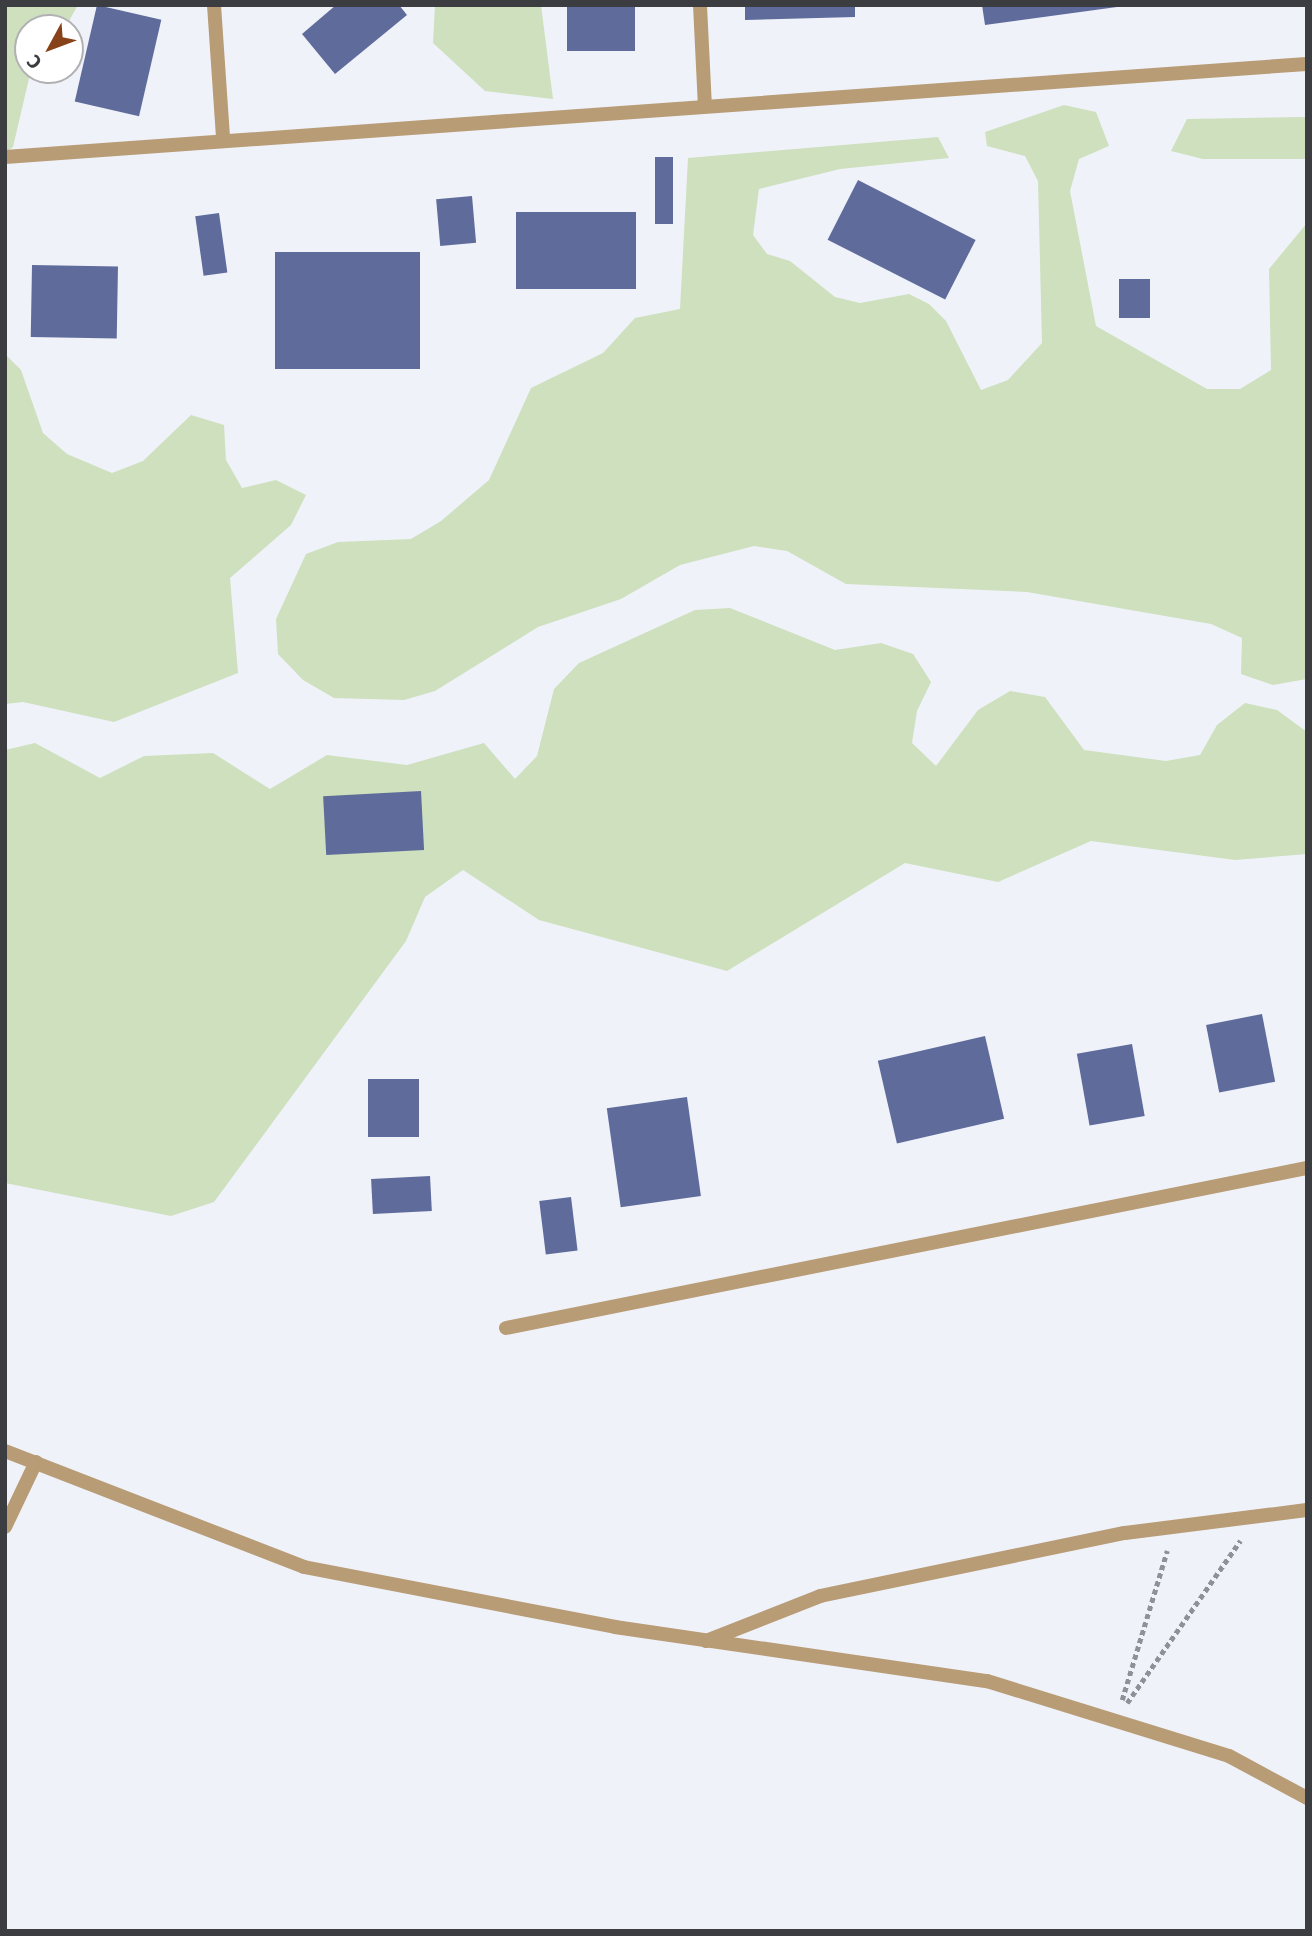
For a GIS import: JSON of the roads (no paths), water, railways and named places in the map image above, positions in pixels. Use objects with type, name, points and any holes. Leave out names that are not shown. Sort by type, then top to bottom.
[{"type":"street","points":[[214,5],[223,138]]},
{"type":"street","points":[[700,5],[705,106]]},
{"type":"street","points":[[5,157],[223,138],[1307,64]]},
{"type":"street","points":[[506,1328],[1307,1168]]},
{"type":"street","points":[[5,1451],[303,1567],[706,1641],[987,1681],[1229,1756],[1307,1798]]},
{"type":"street","points":[[5,1528],[36,1462]]},
{"type":"street","points":[[706,1641],[820,1595],[1175,1527],[1307,1510]]}]
